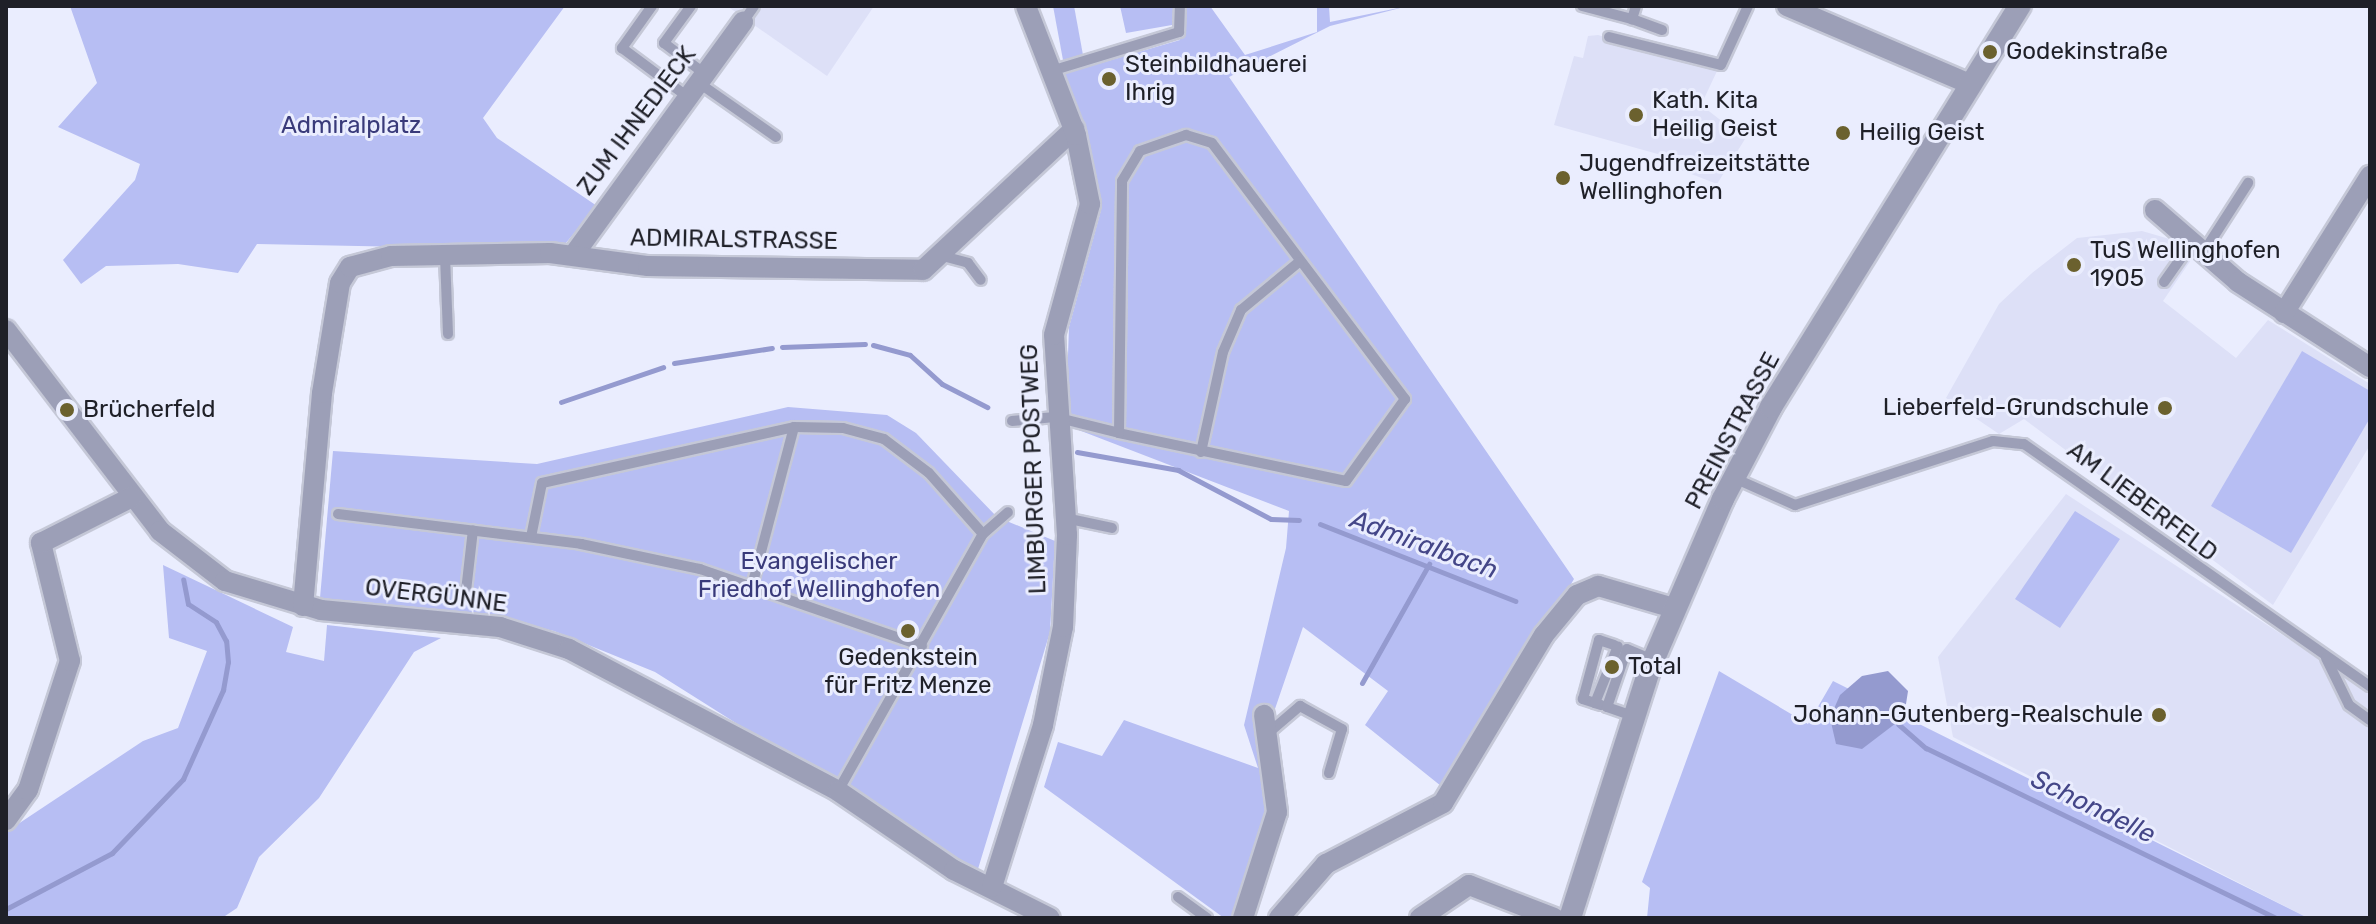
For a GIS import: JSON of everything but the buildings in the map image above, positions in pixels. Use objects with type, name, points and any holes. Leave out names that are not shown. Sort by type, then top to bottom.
[{"type":"street","name":"LIMBURGER POSTWEG","points":[[992,887],[1052,682],[1067,586],[1065,518],[1055,417],[1054,335],[1090,204],[1074,129],[1049,72],[1026,6]]},
{"type":"street","points":[[1787,6],[1970,84]]},
{"type":"street","name":"PREINSTRASSE","points":[[1570,918],[1653,660],[1673,608],[1734,478],[2020,6]]},
{"type":"street","name":"ZUM IHNEDIECK","points":[[575,253],[748,14]]},
{"type":"street","name":"ADMIRALSTRASSE","points":[[303,606],[340,283],[365,259],[575,253],[648,266],[923,270],[1074,129]]},
{"type":"street","points":[[2284,313],[2370,176]]},
{"type":"street","points":[[2155,210],[2284,313],[2370,367]]},
{"type":"street","name":"OVERGÜNNE","points":[[6,330],[132,497],[198,564],[303,606],[500,627],[569,649],[838,791],[954,870],[1050,918]]},
{"type":"street","points":[[6,820],[28,790],[70,661],[41,543],[132,497]]},
{"type":"street","points":[[1279,918],[1326,864],[1443,803],[1544,635],[1577,595],[1598,586],[1673,608]]},
{"type":"street","points":[[1243,918],[1277,812],[1264,736],[1264,715]]},
{"type":"street","points":[[1420,918],[1469,885],[1554,918]]},
{"type":"lane","points":[[652,6],[622,48],[697,84],[776,137]]},
{"type":"lane","points":[[691,6],[664,43],[697,84]]},
{"type":"lane","points":[[1049,72],[1179,32],[1180,6]]},
{"type":"lane","points":[[1582,6],[1662,30]]},
{"type":"lane","points":[[1632,19],[1636,6]]},
{"type":"lane","points":[[1609,37],[1721,65],[1748,6]]},
{"type":"lane","points":[[1012,421],[1055,417],[1119,433],[1201,452],[1346,481],[1405,399],[1212,143],[1186,135],[1140,151],[1122,181],[1118,227],[1119,433]]},
{"type":"lane","points":[[2164,282],[2248,183]]},
{"type":"lane","points":[[939,255],[968,263],[981,280]]},
{"type":"lane","points":[[445,256],[448,334]]},
{"type":"lane","points":[[1201,452],[1223,352],[1241,310],[1299,262]]},
{"type":"lane","points":[[752,586],[794,427]]},
{"type":"lane","points":[[531,537],[542,483],[794,427],[843,428],[884,439],[929,473],[983,534]]},
{"type":"lane","name":"AM LIEBERFELD","points":[[1734,478],[1795,505],[1993,441],[2024,444],[2370,686]]},
{"type":"lane","points":[[838,791],[983,534],[1008,512]]},
{"type":"lane","points":[[338,514],[531,537],[752,586],[922,646]]},
{"type":"lane","points":[[1065,518],[1112,528]]},
{"type":"lane","points":[[466,591],[473,530]]},
{"type":"lane","points":[[1633,716],[1595,703],[1614,645],[1653,660]]},
{"type":"lane","points":[[1607,707],[1627,649]]},
{"type":"lane","points":[[2326,658],[2349,705],[2370,720]]},
{"type":"lane","points":[[1264,736],[1300,706],[1342,729],[1329,773]]},
{"type":"lane","points":[[1178,897],[1207,918]]},
{"type":"shaded area","points":[[727,6],[874,6],[827,76]]},
{"type":"shaded area","name":"Kath. Kita Heilig Geist","points":[[1598,35],[1718,69],[1701,105],[1745,139],[1717,184],[1681,170],[1672,158],[1554,125],[1574,56],[1583,58],[1588,36]]},
{"type":"shaded area","name":"Lieberfeld-Grundschule","points":[[2142,231],[2180,242],[2193,257],[2163,301],[2236,358],[2268,320],[2370,384],[2370,445],[2273,605],[2024,419],[1999,434],[1946,398],[1999,304],[2032,273],[2077,238]]},
{"type":"shaded area","name":"Johann-Gutenberg-Realschule","points":[[2066,494],[2370,692],[2370,918],[2308,918],[1953,737],[1938,657]]},
{"type":"shaded area","points":[[1888,671],[1908,691],[1904,717],[1862,749],[1836,744],[1830,718],[1840,695],[1862,676]]},
{"type":"green space","name":"Admiralplatz","points":[[70,6],[565,6],[483,118],[497,138],[597,206],[560,250],[257,244],[238,273],[178,264],[106,266],[81,284],[63,260],[135,180],[140,164],[58,127],[97,83]]},
{"type":"green space","points":[[1053,6],[1074,6],[1083,55],[1063,60]]},
{"type":"green space","points":[[1120,6],[1210,6],[1245,55],[1317,32],[1317,6],[1329,6],[1330,22],[1408,6],[1330,26],[1229,77],[1574,579],[1467,761],[1441,786],[1365,725],[1388,691],[1303,627],[1264,741],[1274,810],[1243,918],[1224,918],[1044,787],[1058,742],[1102,756],[1124,720],[1258,768],[1244,725],[1286,548],[1289,511],[1076,429],[1066,410],[1069,327],[1101,210],[1091,150],[1063,74],[1180,40],[1172,25],[1126,33]]},
{"type":"green space","points":[[2302,351],[2370,391],[2370,418],[2291,553],[2211,506]]},
{"type":"green space","name":"Evangelischer Friedhof Wellinghofen","points":[[788,407],[887,415],[916,433],[997,517],[1055,541],[1050,632],[978,869],[971,871],[655,672],[554,631],[487,616],[320,598],[333,451],[537,464]]},
{"type":"green space","points":[[2075,511],[2120,539],[2060,628],[2015,599]]},
{"type":"green space","points":[[163,565],[293,627],[286,652],[324,661],[327,625],[441,638],[414,652],[319,798],[259,857],[237,908],[222,918],[6,918],[6,832],[143,741],[178,728],[207,651],[169,638]]},
{"type":"green space","points":[[1719,671],[1808,724],[1833,681],[2308,918],[1647,918],[1650,888],[1642,882]]},
{"type":"waterway","name":"Admiralbach","points":[[782,347],[865,344]]},
{"type":"waterway","name":"Admiralbach","points":[[873,345],[910,355],[942,384],[987,407]]},
{"type":"waterway","name":"Admiralbach","points":[[674,363],[772,348]]},
{"type":"waterway","name":"Admiralbach","points":[[561,402],[663,367]]},
{"type":"waterway","name":"Admiralbach","points":[[1077,452],[1178,470],[1271,519],[1299,520]]},
{"type":"waterway","name":"Admiralbach","points":[[1320,524],[1515,601]]},
{"type":"waterway","points":[[1362,683],[1429,564]]},
{"type":"waterway","points":[[6,909],[112,853],[183,779],[223,690],[228,662],[226,641],[216,622],[188,604],[183,579]]},
{"type":"waterway","name":"Schondelle","points":[[1898,724],[1926,748],[2276,918]]},
{"type":"place","name":"Godekinstraße","points":[[1990,52]]},
{"type":"place","name":"Steinbildhauerei Ihrig","points":[[1109,79]]},
{"type":"place","name":"Kath. Kita Heilig Geist","points":[[1636,115]]},
{"type":"place","name":"Heilig Geist","points":[[1843,133]]},
{"type":"place","name":"Jugendfreizeitstätte Wellinghofen","points":[[1563,178]]},
{"type":"place","name":"TuS Wellinghofen 1905","points":[[2074,265]]},
{"type":"place","name":"Lieberfeld-Grundschule","points":[[2165,408]]},
{"type":"place","name":"Brücherfeld","points":[[67,410]]},
{"type":"place","name":"Gedenkstein für Fritz Menze","points":[[908,631]]},
{"type":"place","name":"Total","points":[[1612,667]]},
{"type":"place","name":"Johann-Gutenberg-Realschule","points":[[2159,715]]}]
